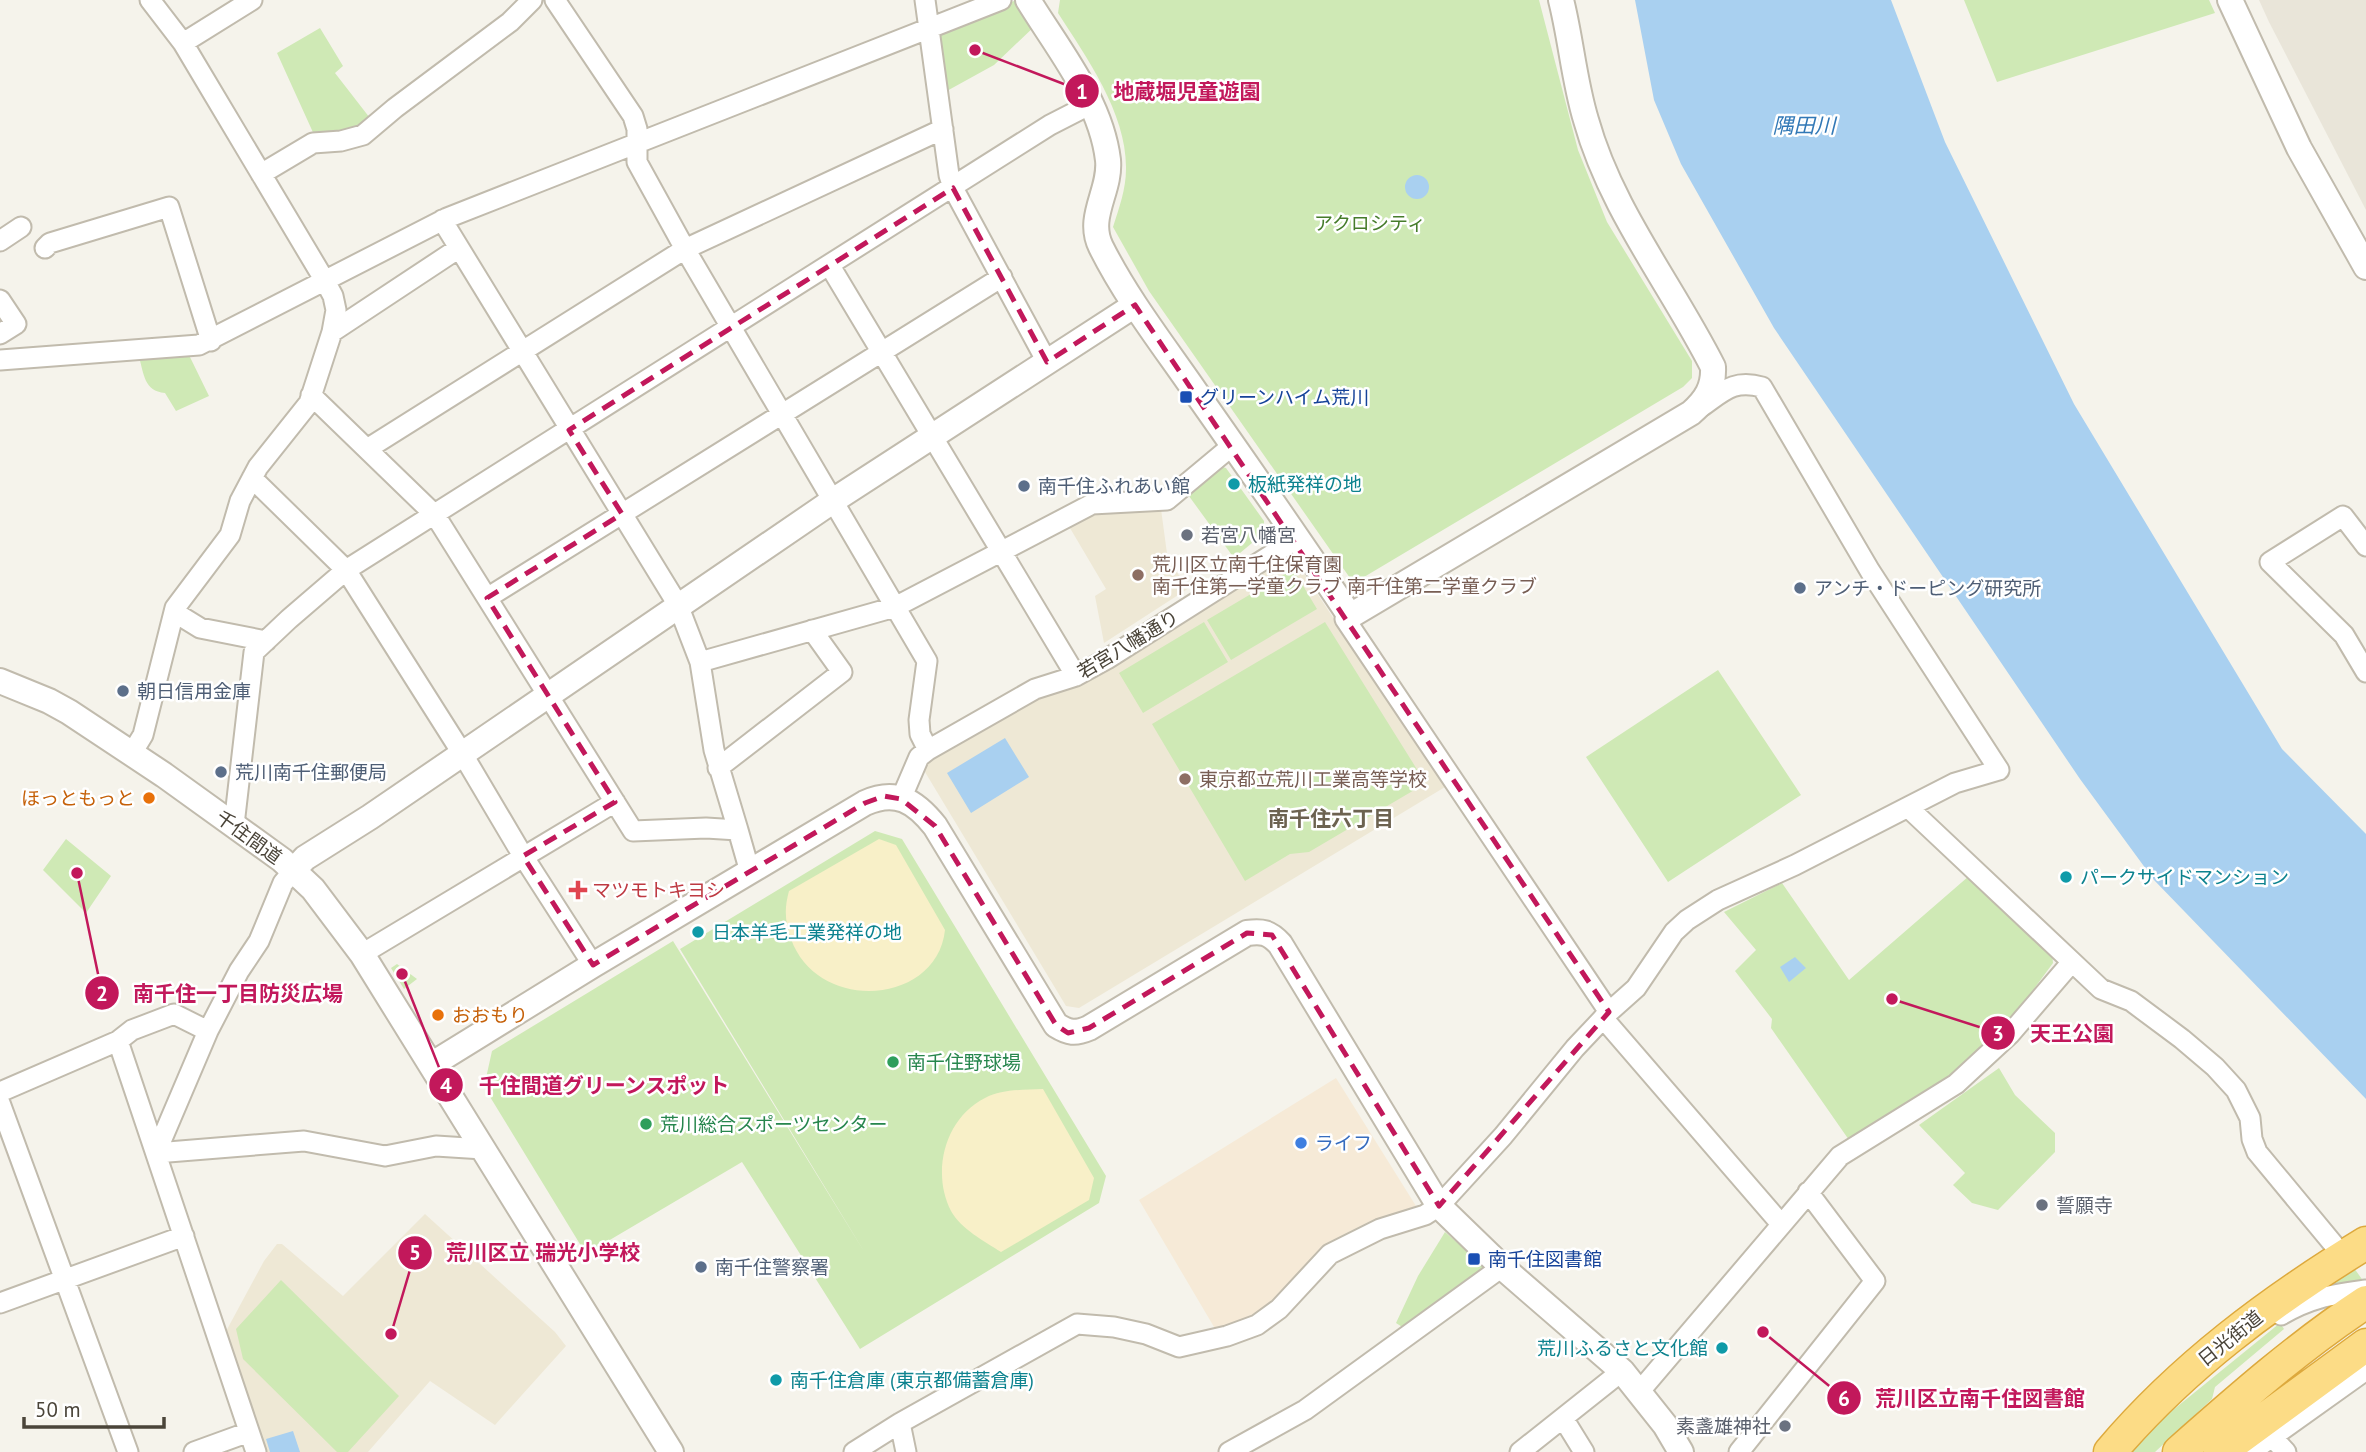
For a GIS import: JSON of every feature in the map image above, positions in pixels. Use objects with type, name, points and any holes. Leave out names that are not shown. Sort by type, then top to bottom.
[{"type":"highway","name":"日光街道","points":[[2110,1452],[2156,1400],[2234,1332],[2355,1250]]},
{"type":"highway","points":[[2179,1452],[2261,1381],[2366,1302]]},
{"type":"highway","points":[[2220,1452],[2366,1345]]},
{"type":"street","points":[[132,753],[143,735],[174,612],[230,535],[240,501],[258,467],[309,403],[332,332],[336,310],[333,296],[325,281],[183,43],[150,0]]},
{"type":"street","points":[[183,43],[252,0]]},
{"type":"street","points":[[261,174],[313,143],[341,141],[363,135],[510,22],[533,0]]},
{"type":"street","points":[[555,0],[633,117],[637,129],[637,162],[685,249],[927,661],[919,720],[920,734],[928,750]]},
{"type":"street","points":[[925,0],[953,188],[1047,362]]},
{"type":"street","points":[[0,360],[156,350],[211,341],[442,220],[1001,0]]},
{"type":"street","points":[[1028,0],[1091,104],[1102,135],[1108,175],[1096,217],[1097,237],[1135,305],[1350,616]]},
{"type":"street","points":[[1561,0],[1586,121],[1605,172],[1627,219],[1713,367],[1713,386],[1691,413]]},
{"type":"street","points":[[2230,0],[2299,148],[2366,267]]},
{"type":"street","points":[[234,825],[254,652],[346,570],[1051,125],[1091,104]]},
{"type":"street","points":[[367,449],[685,249],[943,129]]},
{"type":"street","points":[[46,248],[50,243],[169,207],[211,341]]},
{"type":"street","points":[[442,220],[678,605],[700,662],[718,768],[750,872]]},
{"type":"street","points":[[0,241],[21,227]]},
{"type":"street","points":[[332,332],[459,248]]},
{"type":"street","points":[[830,266],[1076,676]]},
{"type":"street","points":[[487,598],[1002,277]]},
{"type":"street","points":[[0,300],[16,324],[0,334]]},
{"type":"street","points":[[156,1153],[208,1031],[258,941],[283,883],[305,858],[370,817],[834,500],[1135,305]]},
{"type":"street","points":[[854,1452],[900,1423],[1077,1324],[1114,1327],[1146,1334],[1179,1347],[1227,1336],[1257,1325],[1279,1309],[1330,1254],[1380,1229],[1425,1215],[1439,1206],[1503,1136],[1575,1048],[1606,1015],[1636,988],[1674,932],[1687,920],[1718,900],[1795,865],[1955,783],[1999,770],[1870,571],[1762,387],[1748,383],[1736,384],[1345,619],[1606,1015],[1781,1224]]},
{"type":"street","points":[[311,395],[435,515],[633,831],[706,828],[738,830]]},
{"type":"street","points":[[700,662],[895,607],[1092,503],[1167,500],[1233,444]]},
{"type":"street","points":[[252,478],[346,570],[593,965]]},
{"type":"street","points":[[2366,546],[2343,516],[2270,562],[2344,635],[2366,672]]},
{"type":"street","name":"若宮八幡通り","points":[[901,799],[919,757],[928,750],[1035,689],[1076,676],[1108,659],[1298,538]]},
{"type":"street","points":[[174,612],[200,628],[266,640]]},
{"type":"street","points":[[718,768],[842,672],[812,630]]},
{"type":"street","name":"千住間道","points":[[0,681],[49,701],[132,753],[294,870],[320,897],[362,954],[671,1452]]},
{"type":"street","points":[[431,1065],[593,965],[874,799],[884,796],[901,799],[920,810],[935,826],[1056,1025],[1068,1033],[1089,1028],[1247,933],[1262,932],[1272,935],[1439,1206],[1502,1267],[1622,1371],[1665,1425],[1681,1452]]},
{"type":"street","points":[[362,954],[615,803]]},
{"type":"street","points":[[1910,806],[1914,813],[2101,989],[2131,1001],[2215,1067],[2236,1090],[2250,1118],[2252,1139],[2257,1152],[2355,1250]]},
{"type":"street","points":[[1639,1392],[1840,1156],[1956,1084],[2010,1034],[2069,961]]},
{"type":"street","points":[[0,1092],[118,1041],[132,1030],[174,1014],[208,1031]]},
{"type":"street","points":[[118,1041],[256,1452]]},
{"type":"street","points":[[0,1103],[128,1452]]},
{"type":"street","points":[[156,1153],[304,1141],[385,1156],[436,1146],[483,1149]]},
{"type":"street","points":[[1739,1452],[1875,1281],[1808,1192]]},
{"type":"street","points":[[0,1303],[184,1236]]},
{"type":"street","points":[[1229,1452],[1305,1410],[1502,1267]]},
{"type":"street","points":[[2234,1332],[2269,1322],[2306,1301],[2332,1294],[2366,1290]]},
{"type":"street","points":[[2251,1452],[2366,1370]]},
{"type":"street","points":[[1520,1452],[1622,1371]]},
{"type":"street","points":[[1563,1418],[1584,1452]]},
{"type":"street","points":[[900,1423],[906,1452]]},
{"type":"street","points":[[194,1452],[249,1432]]},
{"type":"street","points":[[2272,1437],[2286,1452]]},
{"type":"highlighted area","points":[[953,188],[1047,362],[1135,305],[1609,1012],[1439,1206],[1272,935],[1247,933],[1089,1028],[1068,1033],[1056,1025],[935,826],[901,799],[884,796],[865,803],[593,965],[523,856],[615,802],[487,598],[622,514],[569,430]]},
{"type":"shaded area","points":[[2259,0],[2366,0],[2366,210],[2269,22]]},
{"type":"shaded area","name":"荒川区立南千住保育園 南千住第一学童クラブ 南千住第二学童クラブ","points":[[1161,509],[1168,561],[1189,588],[1104,643],[1095,596],[1106,589],[1067,523],[1096,510]]},
{"type":"shaded area","name":"東京都立荒川工業高等学校","points":[[1284,558],[1295,560],[1445,787],[1079,1008],[1066,1006],[925,772],[928,761]]},
{"type":"shaded area","name":"ライフ","points":[[1336,1078],[1416,1206],[1349,1234],[1254,1321],[1217,1332],[1139,1200]]},
{"type":"shaded area","points":[[425,1214],[555,1332],[566,1346],[495,1425],[430,1381],[368,1452],[263,1452],[224,1335],[264,1261],[277,1244],[282,1244],[343,1296]]},
{"type":"green space","points":[[1016,0],[1023,0],[1037,24],[994,65],[945,92],[939,35]]},
{"type":"green space","name":"アクロシティ","points":[[1060,0],[1539,0],[1578,150],[1607,222],[1692,361],[1692,378],[1683,387],[1359,580],[1350,578],[1149,291],[1113,227],[1126,176],[1125,148],[1113,107],[1058,13]]},
{"type":"green space","points":[[1964,0],[2209,0],[2215,13],[1997,82]]},
{"type":"green space","points":[[320,28],[343,66],[335,73],[373,122],[361,131],[316,139],[277,53]]},
{"type":"green space","points":[[188,353],[209,396],[176,411],[165,393],[158,392],[149,385],[139,357]]},
{"type":"green space","points":[[1216,465],[1226,468],[1264,521],[1264,533],[1234,558],[1186,492]]},
{"type":"green space","points":[[1293,569],[1317,609],[1231,660],[1207,620]]},
{"type":"green space","points":[[1204,622],[1228,662],[1143,713],[1119,673]]},
{"type":"green space","points":[[1325,622],[1418,771],[1416,789],[1309,852],[1290,854],[1245,881],[1152,724]]},
{"type":"green space","points":[[1718,670],[1801,795],[1668,882],[1586,757]]},
{"type":"green space","name":"南千住野球場","points":[[875,831],[902,839],[1106,1176],[1099,1203],[860,1349],[742,1162],[586,1254],[484,1087],[492,1051],[673,941],[865,1253],[680,949]]},
{"type":"green space","points":[[66,839],[111,876],[86,913],[43,870]]},
{"type":"green space","points":[[1969,876],[2052,952],[2053,963],[2006,1027],[1958,1074],[1849,1140],[1771,1028],[1772,1019],[1735,971],[1756,950],[1724,912],[1782,883],[1849,980]]},
{"type":"green space","points":[[397,964],[417,979],[404,989],[391,968]]},
{"type":"green space","points":[[1999,1068],[2015,1095],[2055,1133],[2055,1152],[1998,1210],[1972,1203],[1953,1185],[1965,1173],[1919,1125]]},
{"type":"green space","points":[[1445,1232],[1484,1266],[1479,1279],[1407,1330],[1396,1323],[1418,1276]]},
{"type":"green space","points":[[2354,1268],[2364,1282],[2331,1286],[2333,1283]]},
{"type":"green space","points":[[281,1280],[399,1396],[348,1452],[337,1452],[243,1359],[236,1329]]},
{"type":"green space","points":[[2280,1323],[2284,1329],[2215,1387],[2212,1399],[2155,1452],[2128,1452],[2146,1432]]},
{"type":"sand","points":[[879,839],[896,845],[945,930],[937,955],[921,974],[900,986],[875,991],[849,989],[825,980],[805,963],[789,933],[787,898],[789,891]]},
{"type":"sand","points":[[1043,1089],[1094,1178],[1089,1200],[1001,1252],[967,1229],[951,1211],[942,1180],[946,1147],[951,1132],[960,1119],[971,1107],[985,1098],[1006,1091]]},
{"type":"water","name":"隅田川","points":[[1635,0],[1891,0],[1945,142],[2074,404],[2282,749],[2366,834],[2366,1099],[2154,880],[2080,779],[1774,328],[1681,164],[1654,100]]},
{"type":"water","points":[[1412,175],[1422,175],[1429,182],[1429,192],[1422,199],[1412,199],[1405,192],[1405,182]]},
{"type":"water","points":[[1005,738],[1029,777],[971,813],[947,773]]},
{"type":"water","points":[[1795,957],[1806,968],[1789,982],[1780,967]]},
{"type":"water","points":[[293,1431],[300,1452],[270,1452],[266,1439]]},
{"type":"place","name":"地蔵堀児童遊園","points":[[975,50]]},
{"type":"place","name":"グリーンハイム荒川","points":[[1186,397]]},
{"type":"place","name":"板紙発祥の地","points":[[1234,484]]},
{"type":"place","name":"南千住ふれあい館","points":[[1024,486]]},
{"type":"place","name":"若宮八幡宮","points":[[1187,535]]},
{"type":"place","name":"荒川区立南千住保育園 南千住第一学童クラブ 南千住第二学童クラブ","points":[[1138,575]]},
{"type":"place","name":"アンチ・ドーピング研究所","points":[[1800,588]]},
{"type":"place","name":"朝日信用金庫","points":[[123,691]]},
{"type":"place","name":"荒川南千住郵便局","points":[[221,772]]},
{"type":"place","name":"東京都立荒川工業高等学校","points":[[1185,779]]},
{"type":"place","name":"ほっともっと","points":[[149,798]]},
{"type":"place","name":"南千住一丁目防災広場","points":[[77,873]]},
{"type":"place","name":"パークサイドマンション","points":[[2066,877]]},
{"type":"place","name":"マツモトキヨシ","points":[[578,890]]},
{"type":"place","name":"日本羊毛工業発祥の地","points":[[698,932]]},
{"type":"place","name":"千住間道グリーンスポット","points":[[402,974]]},
{"type":"place","name":"天王公園","points":[[1892,999]]},
{"type":"place","name":"おおもり","points":[[438,1015]]},
{"type":"place","name":"南千住野球場","points":[[893,1062]]},
{"type":"place","name":"荒川総合スポーツセンター","points":[[646,1124]]},
{"type":"place","name":"ライフ","points":[[1301,1143]]},
{"type":"place","name":"誓願寺","points":[[2042,1205]]},
{"type":"place","name":"南千住図書館","points":[[1474,1259]]},
{"type":"place","name":"南千住警察署","points":[[701,1267]]},
{"type":"place","name":"荒川区立南千住図書館","points":[[1763,1332]]},
{"type":"place","name":"荒川区立 瑞光小学校","points":[[391,1334]]},
{"type":"place","name":"荒川ふるさと文化館","points":[[1722,1348]]},
{"type":"place","name":"南千住倉庫 (東京都備蓄倉庫)","points":[[776,1380]]},
{"type":"place","name":"素盞雄神社","points":[[1785,1426]]},
{"type":"district","name":"南千住六丁目","points":[[1331,819]]}]
